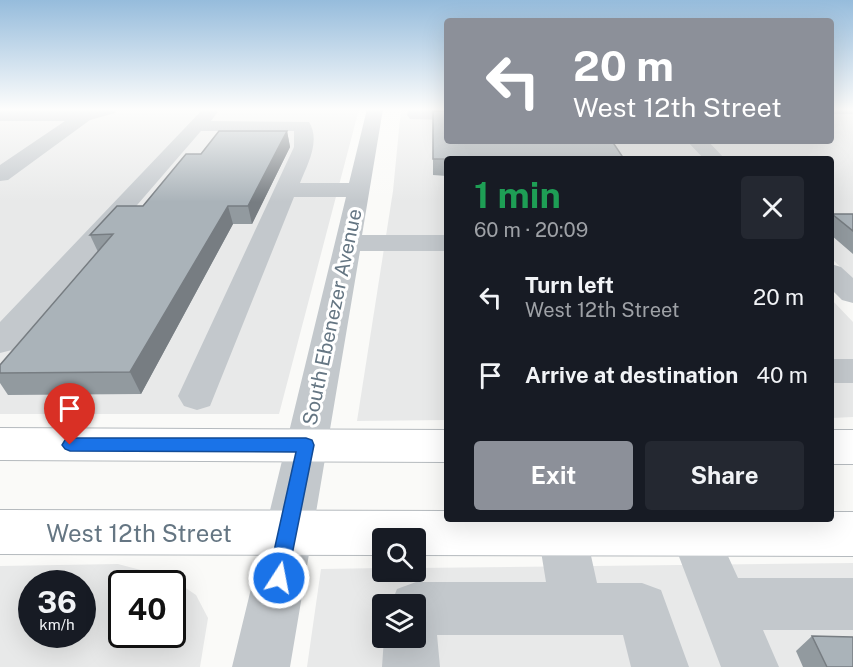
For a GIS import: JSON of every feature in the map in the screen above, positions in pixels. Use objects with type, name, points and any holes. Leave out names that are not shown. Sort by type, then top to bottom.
[{"type":"main road","points":[[0,444],[444,446]]},
{"type":"main road","points":[[834,447],[853,447]]},
{"type":"main road","name":"West 12th Street","points":[[0,532],[853,535]]},
{"type":"street","points":[[0,175],[50,140]]},
{"type":"street","points":[[0,342],[183,140]]},
{"type":"street","points":[[197,396],[304,147],[304,140]]},
{"type":"street","name":"South Ebenezer Avenue","points":[[261,667],[368,140]]},
{"type":"street","points":[[700,144],[712,156]]},
{"type":"street","points":[[285,190],[358,190]]},
{"type":"street","points":[[348,243],[444,243]]},
{"type":"street","points":[[834,276],[853,294]]},
{"type":"street","points":[[834,371],[853,371]]},
{"type":"street","points":[[562,534],[577,609]]},
{"type":"street","points":[[693,534],[750,667]]},
{"type":"street","points":[[723,604],[853,604]]},
{"type":"street","points":[[426,608],[642,609],[660,667]]},
{"type":"street","points":[[411,648],[411,667]]},
{"type":"shaded area","points":[[0,140],[351,140],[279,414],[0,414]]},
{"type":"shaded area","points":[[398,140],[444,140],[444,144],[834,144],[834,140],[853,140],[853,279],[834,261],[834,156],[444,156],[444,420],[357,421],[393,191]]},
{"type":"shaded area","points":[[834,302],[853,322],[853,417],[834,418]]},
{"type":"shaded area","points":[[853,563],[853,667],[307,667],[321,569],[372,568],[372,582],[426,582],[426,568]]},
{"type":"shaded area","points":[[118,564],[141,570],[108,570],[108,648],[186,648],[186,588],[196,595],[208,618],[200,667],[0,667],[0,566]]},
{"type":"building","points":[[212,140],[282,140],[248,206],[228,206],[130,372],[0,373],[0,365],[113,234],[90,235],[117,206],[143,206],[186,154],[201,154]]},
{"type":"building","points":[[433,140],[444,140],[444,144],[614,144],[622,156],[444,156],[444,159],[433,159]]},
{"type":"building","points":[[834,214],[853,214],[853,231],[834,216]]},
{"type":"building","points":[[812,636],[853,637],[853,667],[827,667]]},
{"type":"route","points":[[70,445],[306,445],[279,578]]}]
